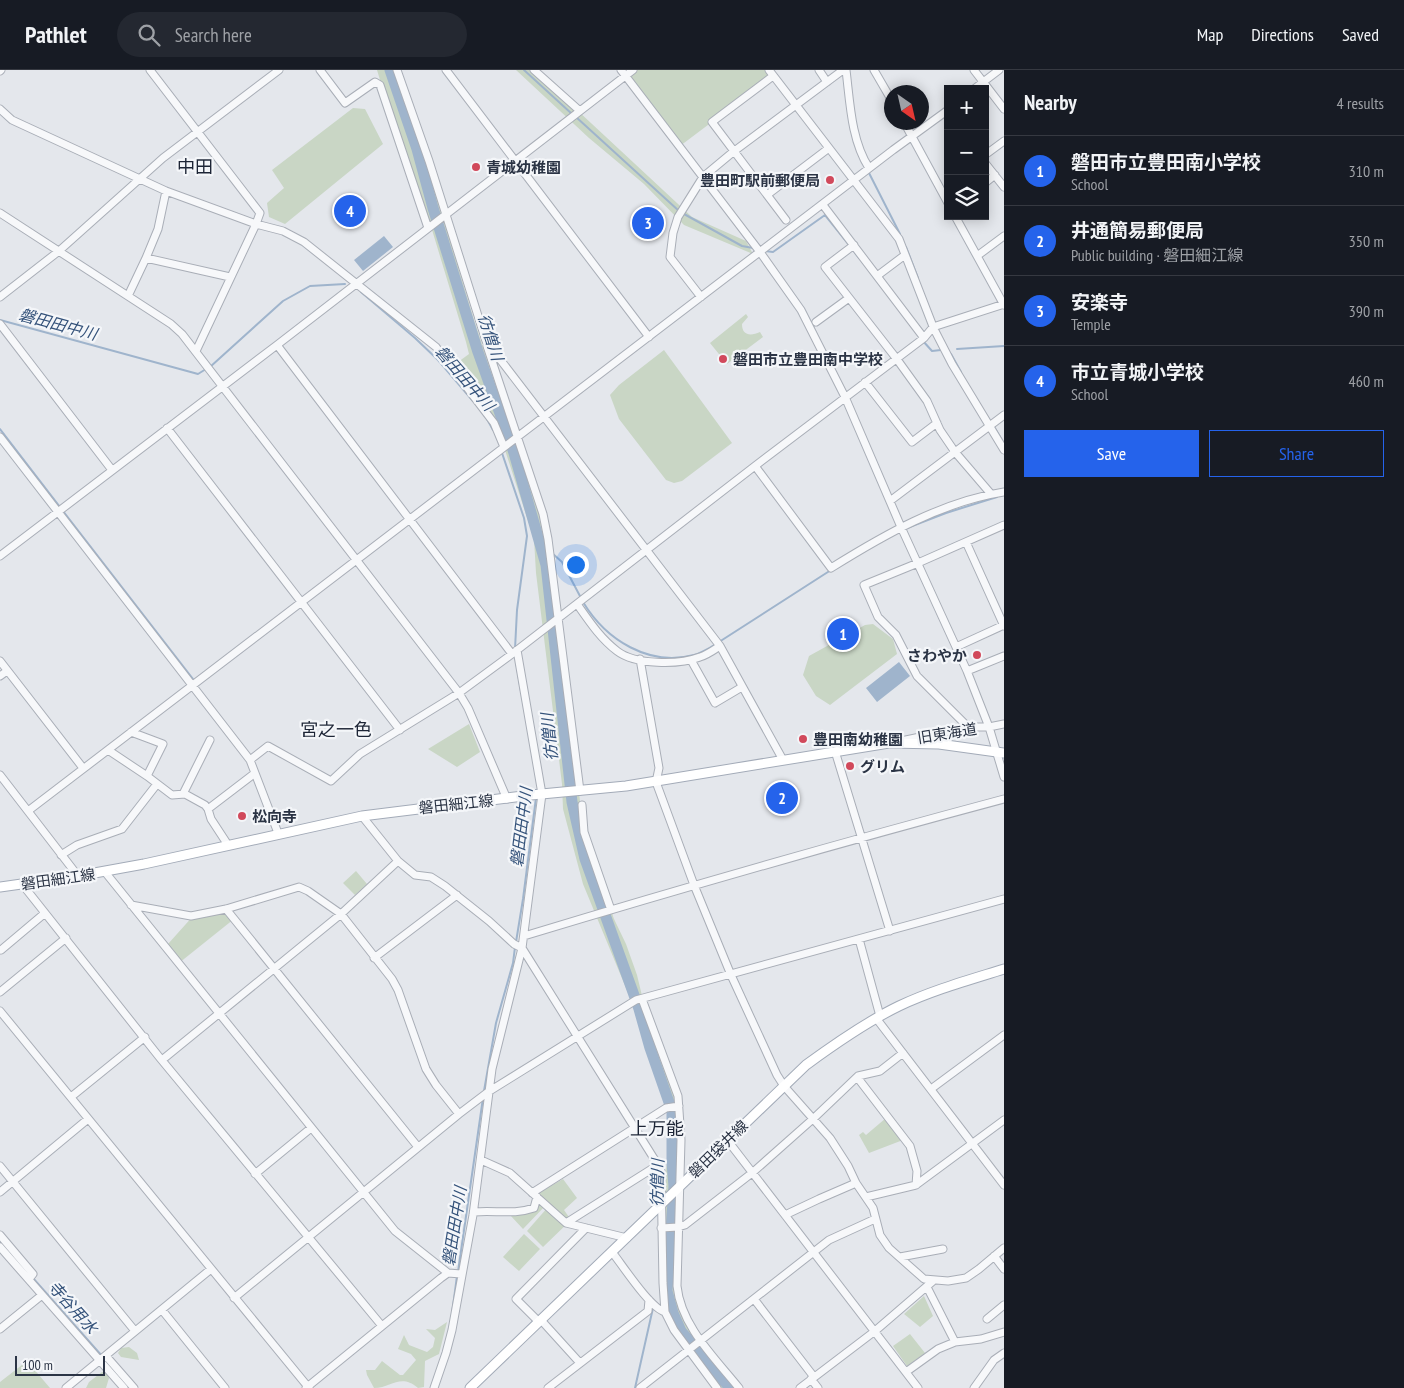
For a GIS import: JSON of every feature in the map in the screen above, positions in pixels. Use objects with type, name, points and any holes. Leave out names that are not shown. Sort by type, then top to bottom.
[{"type":"main road","name":"磐田細江線","points":[[0,887],[105,872],[362,816],[426,807],[656,782],[889,743],[939,744],[1001,752]]},
{"type":"main road","name":"磐田袋井線","points":[[470,1388],[806,1065],[839,1040],[878,1017],[936,991],[1003,972]]},
{"type":"street","points":[[150,70],[260,213],[196,352]]},
{"type":"street","points":[[0,297],[59,251],[163,158],[279,70]]},
{"type":"street","points":[[320,70],[345,103],[375,82],[380,85],[428,228]]},
{"type":"street","points":[[397,70],[429,161],[445,216],[543,514],[548,540],[580,791]]},
{"type":"street","points":[[446,70],[649,337]]},
{"type":"street","points":[[534,70],[580,111]]},
{"type":"street","points":[[0,556],[515,162],[580,111],[623,73],[633,70]]},
{"type":"street","points":[[819,70],[826,82]]},
{"type":"street","points":[[701,298],[670,257],[672,233],[678,217],[703,177],[733,152],[844,70],[851,113],[864,160],[869,168]]},
{"type":"street","points":[[874,70],[884,87]]},
{"type":"street","points":[[974,70],[1004,109]]},
{"type":"street","points":[[979,85],[999,70]]},
{"type":"street","points":[[623,73],[760,252],[801,310],[845,397],[901,527],[967,671],[1001,752],[1004,777]]},
{"type":"street","points":[[786,220],[712,122],[771,73],[899,239],[933,326],[952,364],[1004,450]]},
{"type":"street","points":[[0,109],[12,120],[166,191],[283,232],[304,242],[436,347],[494,423],[504,447]]},
{"type":"street","points":[[28,811],[869,168],[944,114]]},
{"type":"street","points":[[908,130],[944,195]]},
{"type":"street","points":[[989,152],[1004,141]]},
{"type":"street","points":[[767,195],[829,148]]},
{"type":"street","points":[[989,168],[1004,187]]},
{"type":"street","points":[[989,180],[995,176]]},
{"type":"street","points":[[128,296],[158,229],[166,191]]},
{"type":"street","points":[[823,205],[924,338]]},
{"type":"street","points":[[0,213],[172,324],[196,352],[459,694],[468,708],[507,799]]},
{"type":"street","points":[[250,760],[268,746],[331,781],[360,754],[459,694],[515,652],[924,338],[933,326],[1004,304],[957,220]]},
{"type":"street","points":[[977,256],[1004,236]]},
{"type":"street","points":[[854,245],[825,267],[896,358],[926,401],[955,452],[991,494]]},
{"type":"street","points":[[877,276],[905,255]]},
{"type":"street","points":[[146,258],[230,277]]},
{"type":"street","points":[[816,322],[849,298]]},
{"type":"street","points":[[0,324],[112,470]]},
{"type":"street","points":[[486,341],[720,646],[783,760]]},
{"type":"street","points":[[277,345],[408,519],[515,652],[542,794],[522,948],[492,1068],[474,1212],[452,1330],[434,1388]]},
{"type":"street","points":[[865,382],[912,442],[937,423]]},
{"type":"street","points":[[890,501],[1004,415]]},
{"type":"street","points":[[167,428],[400,730]]},
{"type":"street","points":[[0,436],[250,760],[278,833]]},
{"type":"street","points":[[755,466],[831,568],[871,542],[901,527],[947,508],[991,494],[1004,492]]},
{"type":"street","points":[[968,726],[917,676],[896,635],[878,618],[864,585],[1004,525]]},
{"type":"street","points":[[956,648],[1004,625],[966,542]]},
{"type":"street","points":[[577,604],[602,638],[619,653],[640,660],[674,663],[702,657],[720,646]]},
{"type":"street","points":[[967,671],[1004,656]]},
{"type":"street","points":[[640,660],[658,768],[656,782],[694,885],[731,975],[777,1075],[784,1086],[830,1138],[873,1208],[880,1234],[889,1248],[924,1279],[948,1281],[966,1278],[1004,1248]]},
{"type":"street","points":[[691,660],[715,703],[742,687]]},
{"type":"street","points":[[0,661],[84,768]]},
{"type":"street","points":[[0,676],[7,670]]},
{"type":"street","name":"旧東海道","points":[[889,743],[968,726],[989,727],[1004,724]]},
{"type":"street","points":[[131,732],[163,744],[147,776]]},
{"type":"street","points":[[183,794],[210,740]]},
{"type":"street","points":[[108,750],[172,795],[183,794],[205,805],[228,845]]},
{"type":"street","points":[[835,751],[890,931]]},
{"type":"street","points":[[208,808],[255,773]]},
{"type":"street","points":[[0,775],[78,876]]},
{"type":"street","points":[[62,855],[77,845],[122,829],[156,784]]},
{"type":"street","points":[[524,936],[861,837],[1004,799]]},
{"type":"street","points":[[582,805],[584,832],[611,910]]},
{"type":"street","points":[[362,816],[398,861],[415,875],[431,877],[457,895],[514,944],[522,948],[658,1165],[661,1171],[663,1201],[661,1228],[665,1312],[674,1330],[717,1388]]},
{"type":"street","points":[[162,1060],[341,914],[398,861]]},
{"type":"street","points":[[105,872],[395,1231],[448,1274]]},
{"type":"street","points":[[22,884],[162,1060],[382,1326]]},
{"type":"street","points":[[131,905],[191,916],[226,909],[298,887],[308,891],[341,914],[398,990],[426,1069],[459,1114]]},
{"type":"street","points":[[374,958],[457,895]]},
{"type":"street","points":[[234,1298],[418,1146],[488,1092],[577,1036],[639,1000],[1004,899]]},
{"type":"street","points":[[226,909],[418,1146]]},
{"type":"street","points":[[1,950],[45,913]]},
{"type":"street","points":[[0,992],[66,938]]},
{"type":"street","points":[[859,939],[878,1017],[903,1053],[1004,1185]]},
{"type":"street","points":[[639,1000],[678,1096],[681,1140],[678,1297],[689,1322],[739,1388]]},
{"type":"street","points":[[0,1011],[307,1388],[448,1274],[461,1274]]},
{"type":"street","points":[[930,1089],[1004,1034]]},
{"type":"street","points":[[71,1097],[144,1037]]},
{"type":"street","points":[[661,1228],[678,1227],[685,1224],[752,1173],[857,1077],[880,1071],[903,1053]]},
{"type":"street","points":[[857,1077],[910,1146],[917,1171],[916,1185]]},
{"type":"street","points":[[535,1195],[666,1108],[678,1106]]},
{"type":"street","points":[[0,1192],[88,1119]]},
{"type":"street","points":[[866,1197],[916,1185],[1004,1120]]},
{"type":"street","points":[[255,1174],[310,1128]]},
{"type":"street","points":[[728,1141],[918,1388]]},
{"type":"street","points":[[481,1160],[510,1173],[566,1223],[627,1238]]},
{"type":"street","points":[[566,1223],[658,1165]]},
{"type":"street","points":[[0,1166],[135,1331]]},
{"type":"street","points":[[785,1216],[856,1183]]},
{"type":"street","points":[[474,1212],[490,1210],[510,1213],[522,1212],[534,1208],[535,1195]]},
{"type":"street","points":[[640,1388],[829,1240],[875,1219]]},
{"type":"street","points":[[580,1363],[516,1299],[586,1228]]},
{"type":"street","points":[[0,1235],[33,1274],[29,1279]]},
{"type":"street","points":[[0,1247],[42,1295],[134,1388]]},
{"type":"street","points":[[900,1257],[943,1249]]},
{"type":"street","points":[[612,1252],[649,1300],[660,1311],[665,1312]]},
{"type":"street","points":[[994,1256],[1004,1269]]},
{"type":"street","points":[[66,1388],[211,1269]]},
{"type":"street","points":[[800,1388],[875,1331],[933,1281]]},
{"type":"street","points":[[926,1287],[955,1342]]},
{"type":"street","points":[[0,1329],[42,1295]]},
{"type":"street","points":[[754,1299],[813,1378],[818,1388]]},
{"type":"street","points":[[548,1388],[648,1311],[649,1300]]},
{"type":"street","points":[[987,1319],[1004,1305]]},
{"type":"street","points":[[162,1310],[225,1388]]},
{"type":"street","points":[[906,1372],[938,1349],[955,1342],[981,1339],[1004,1332]]},
{"type":"street","points":[[974,1388],[994,1360],[1004,1353]]},
{"type":"street","points":[[103,1358],[124,1388]]},
{"type":"green space","points":[[377,70],[397,70],[437,191],[475,323],[525,474],[544,520],[584,832],[614,919],[626,944],[637,975],[644,1004],[678,1096],[678,1294],[689,1322],[739,1388],[718,1388],[665,1312],[664,1185],[672,1126],[653,1053],[643,1036],[633,1005],[583,884],[563,809],[562,784],[536,573],[534,539],[504,447],[494,423],[454,365],[469,354],[466,342],[426,210],[394,127]]},
{"type":"green space","points":[[516,70],[534,70],[692,217],[746,241],[753,254],[684,225],[644,184],[589,138]]},
{"type":"green space","points":[[633,70],[769,70],[773,76],[680,146],[625,76]]},
{"type":"green space","points":[[353,108],[365,109],[383,144],[285,224],[269,217],[267,203],[284,188],[272,170]]},
{"type":"green space","points":[[746,314],[748,317],[742,324],[745,333],[753,334],[760,332],[763,337],[727,364],[710,343]]},
{"type":"green space","points":[[664,350],[732,443],[682,481],[674,483],[666,480],[619,419],[610,395],[619,385]]},
{"type":"green space","points":[[873,624],[893,639],[897,654],[830,705],[816,696],[803,675],[809,656],[865,625]]},
{"type":"green space","points":[[469,724],[480,752],[457,767],[428,749]]},
{"type":"green space","points":[[356,871],[367,884],[355,895],[343,883]]},
{"type":"green space","points":[[226,909],[234,919],[179,963],[168,944],[194,915]]},
{"type":"green space","points":[[886,1118],[903,1140],[869,1153],[859,1135],[863,1132],[866,1135]]},
{"type":"green space","points":[[563,1179],[577,1198],[564,1210],[571,1220],[543,1247],[527,1231],[548,1207],[546,1205],[523,1229],[510,1215],[534,1208],[535,1195]]},
{"type":"green space","points":[[524,1234],[540,1249],[519,1271],[503,1257]]},
{"type":"green space","points":[[924,1296],[933,1316],[920,1327],[904,1314]]},
{"type":"green space","points":[[447,1322],[439,1354],[425,1361],[424,1387],[418,1388],[401,1381],[374,1388],[366,1370],[375,1370],[382,1361],[400,1375],[403,1375],[416,1360],[411,1354],[398,1349],[404,1335],[409,1345],[427,1352],[433,1347],[435,1338],[426,1329],[435,1330]]},
{"type":"green space","points":[[910,1334],[925,1353],[907,1366],[893,1346]]},
{"type":"green space","points":[[129,1347],[137,1353],[139,1360],[121,1357],[118,1353],[121,1348]]},
{"type":"green space","points":[[27,1361],[50,1388],[0,1388],[0,1382]]},
{"type":"green space","points":[[102,1372],[107,1374],[109,1378],[106,1388],[86,1388],[89,1382]]},
{"type":"water","points":[[384,236],[393,247],[363,271],[354,260]]},
{"type":"water","points":[[899,662],[910,676],[877,702],[866,688]]},
{"type":"waterway","name":"彷僧川","points":[[390,70],[417,149],[433,208],[478,352],[514,453],[546,565],[572,802],[585,859],[639,1009],[650,1048],[672,1111],[674,1186],[667,1291],[673,1313],[681,1331],[730,1388]]},
{"type":"waterway","points":[[524,70],[572,114]]},
{"type":"waterway","points":[[576,117],[679,211]]},
{"type":"waterway","points":[[868,171],[900,234]]},
{"type":"waterway","points":[[684,214],[742,246],[753,248]]},
{"type":"waterway","points":[[765,251],[773,252],[825,215],[850,246]]},
{"type":"waterway","points":[[906,247],[918,278]]},
{"type":"waterway","points":[[853,250],[859,258]]},
{"type":"waterway","name":"磐田田中川","points":[[210,367],[283,301],[310,286],[345,284]]},
{"type":"waterway","name":"磐田田中川","points":[[361,292],[438,360],[473,401]]},
{"type":"waterway","name":"磐田田中川","points":[[0,320],[198,374],[206,369]]},
{"type":"waterway","points":[[923,341],[932,351],[941,350]]},
{"type":"waterway","points":[[957,349],[1004,346]]},
{"type":"waterway","points":[[951,354],[961,372]]},
{"type":"waterway","name":"磐田田中川","points":[[487,419],[493,430]]},
{"type":"waterway","points":[[993,425],[1003,442]]},
{"type":"waterway","name":"磐田田中川","points":[[0,429],[60,507]]},
{"type":"waterway","name":"磐田田中川","points":[[501,450],[524,518],[527,536],[517,610],[515,649]]},
{"type":"waterway","points":[[907,528],[997,497]]},
{"type":"waterway","name":"磐田田中川","points":[[63,511],[193,679]]},
{"type":"waterway","name":"彷僧川","points":[[542,551],[549,553]]},
{"type":"waterway","points":[[553,554],[562,562],[581,598]]},
{"type":"waterway","points":[[719,642],[831,570]]},
{"type":"waterway","points":[[583,602],[593,616],[616,639],[645,654],[677,658],[697,654],[715,645]]},
{"type":"waterway","name":"磐田田中川","points":[[516,661],[521,691]]},
{"type":"waterway","name":"磐田田中川","points":[[516,942],[536,798]]},
{"type":"waterway","name":"磐田田中川","points":[[484,1091],[496,1023],[513,963],[515,947]]},
{"type":"waterway","name":"磐田田中川","points":[[458,1272],[483,1098]]},
{"type":"waterway","name":"寺谷用水","points":[[0,1241],[19,1263]]},
{"type":"waterway","name":"磐田田中川","points":[[452,1314],[457,1276]]},
{"type":"waterway","name":"寺谷用水","points":[[32,1277],[102,1356]]},
{"type":"waterway","points":[[635,1388],[653,1308]]},
{"type":"place","name":"青城幼稚園","points":[[476,167]]},
{"type":"place","name":"豊田町駅前郵便局","points":[[830,180]]},
{"type":"place","name":"市立青城小学校","points":[[350,211]]},
{"type":"place","name":"安楽寺","points":[[648,223]]},
{"type":"place","name":"磐田市立豊田南中学校","points":[[723,359]]},
{"type":"place","name":"磐田市立豊田南小学校","points":[[843,634]]},
{"type":"place","name":"さわやか","points":[[977,655]]},
{"type":"place","name":"豊田南幼稚園","points":[[803,739]]},
{"type":"place","name":"グリム","points":[[850,766]]},
{"type":"place","name":"井通簡易郵便局","points":[[782,798]]},
{"type":"place","name":"松向寺","points":[[242,816]]},
{"type":"district","name":"中田","points":[[195,166]]},
{"type":"district","name":"宮之一色","points":[[336,729]]},
{"type":"district","name":"上万能","points":[[657,1128]]}]
